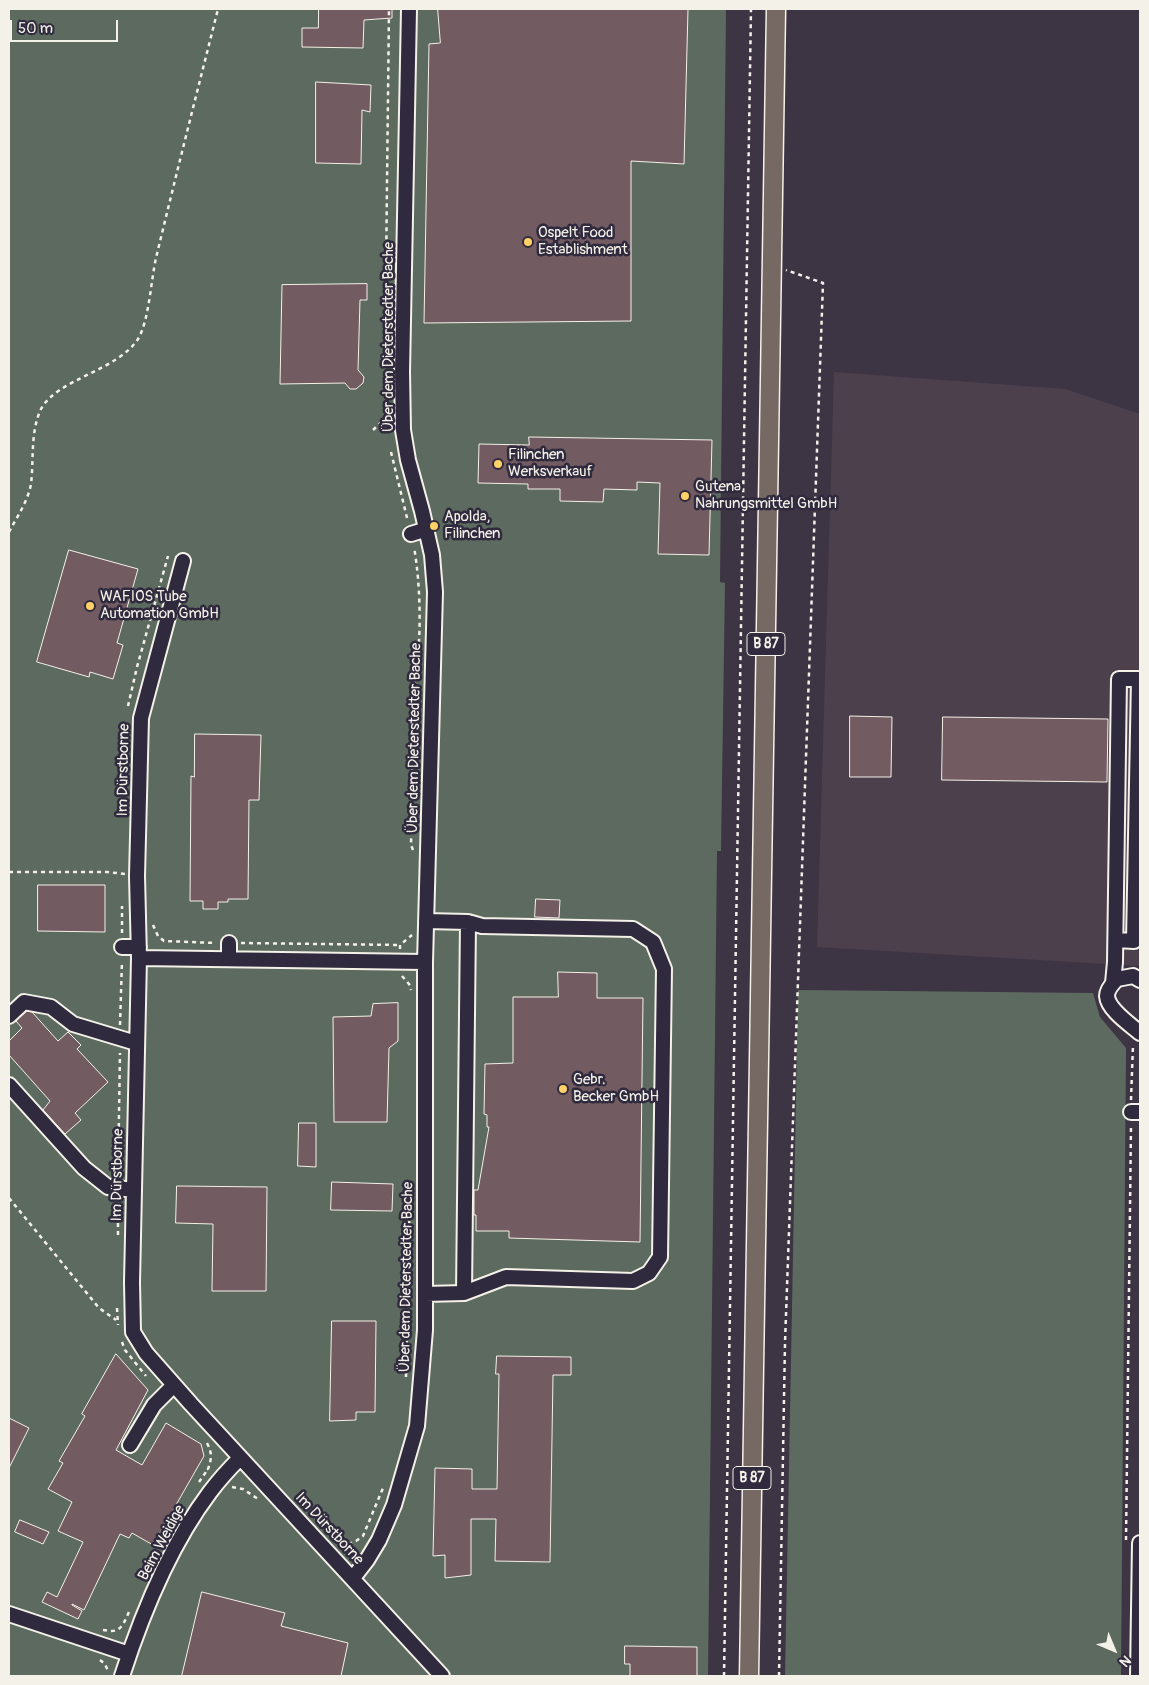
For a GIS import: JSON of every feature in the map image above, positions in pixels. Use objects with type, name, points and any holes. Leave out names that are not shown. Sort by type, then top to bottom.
[{"type":"main road","name":"B 87","points":[[749,1676],[776,9]]},
{"type":"street","name":"Über dem Dieterstedter Bache","points":[[353,1578],[379,1540],[394,1505],[417,1426],[425,1330],[425,962],[435,592],[432,555],[408,460],[403,430],[402,372],[409,9]]},
{"type":"street","points":[[411,534],[426,529]]},
{"type":"street","name":"Im Dürstborne","points":[[183,561],[141,718],[134,1190],[126,1333],[442,1676]]},
{"type":"street","points":[[1113,983],[1116,940],[1119,679],[1139,679],[1138,814],[1134,941],[1116,940]]},
{"type":"street","points":[[1117,815],[1138,814]]},
{"type":"street","points":[[425,1294],[464,1293],[506,1277],[633,1281],[649,1274],[660,1257],[664,969],[653,942],[633,929],[482,926],[468,922],[426,921]]},
{"type":"street","points":[[464,1293],[468,922]]},
{"type":"street","points":[[228,959],[229,943]]},
{"type":"street","points":[[122,947],[139,953],[228,959],[425,962]]},
{"type":"street","points":[[1137,1030],[1117,1014],[1107,997],[1117,978],[1133,976],[1140,980]]},
{"type":"street","points":[[9,1016],[24,1002],[51,1007],[73,1024],[136,1043]]},
{"type":"street","points":[[9,1085],[84,1168],[108,1187],[134,1190]]},
{"type":"street","points":[[130,1445],[154,1405],[174,1385]]},
{"type":"street","name":"Beim Weidige","points":[[122,1676],[150,1600],[172,1556],[195,1515],[220,1479],[240,1458]]},
{"type":"street","points":[[1138,1676],[1140,1543]]},
{"type":"street","points":[[9,1614],[129,1654]]},
{"type":"path","points":[[9,532],[22,508],[30,486],[37,419],[42,407],[56,393],[128,350],[139,338],[218,9]]},
{"type":"path","points":[[388,372],[385,359],[389,9]]},
{"type":"path","points":[[724,1676],[751,9]]},
{"type":"path","points":[[772,266],[823,283],[785,1343],[779,1676]]},
{"type":"path","points":[[388,408],[388,423]]},
{"type":"path","points":[[373,430],[388,416]]},
{"type":"path","points":[[390,446],[392,462],[411,534],[418,573],[411,844],[415,856]]},
{"type":"path","points":[[128,709],[137,667],[168,556]]},
{"type":"path","points":[[123,864],[123,874]]},
{"type":"path","points":[[9,872],[107,872],[138,876]]},
{"type":"path","points":[[118,1235],[122,900]]},
{"type":"path","points":[[122,925],[153,925],[158,936],[164,941],[171,942],[400,945],[413,934],[414,928]]},
{"type":"path","points":[[400,945],[398,969],[408,984],[412,996]]},
{"type":"path","points":[[1126,1548],[1137,1030]]},
{"type":"path","points":[[405,1386],[410,1176]]},
{"type":"path","points":[[9,1198],[99,1308],[117,1320],[126,1333],[125,1350],[163,1395]]},
{"type":"path","points":[[117,1302],[118,1328]]},
{"type":"path","points":[[203,1438],[212,1453],[212,1460],[208,1469],[229,1486],[243,1489],[259,1500]]},
{"type":"path","points":[[332,1556],[344,1545],[356,1541],[363,1536],[386,1480]]},
{"type":"shaded area","points":[[834,372],[1065,389],[1140,414],[1140,966],[817,947]]},
{"type":"green space","points":[[9,9],[726,9],[720,582],[725,583],[721,851],[717,851],[708,1676],[9,1676]]},
{"type":"green space","points":[[798,990],[1093,993],[1100,1017],[1126,1048],[1121,1676],[785,1676]]},
{"type":"building","points":[[319,9],[392,9],[392,18],[364,20],[363,48],[302,47],[302,28],[318,28]]},
{"type":"building","name":"Ospelt Food Establishment","points":[[438,9],[688,9],[684,164],[631,161],[631,321],[424,323],[429,44],[440,43]]},
{"type":"building","points":[[316,82],[371,85],[370,112],[362,110],[361,164],[316,163]]},
{"type":"building","points":[[367,284],[367,300],[360,300],[358,370],[364,377],[363,383],[356,389],[350,389],[345,383],[280,384],[282,285]]},
{"type":"building","name":"Gutena Nahrungsmittel GmbH","points":[[529,437],[712,440],[709,555],[658,554],[660,483],[637,482],[637,490],[604,489],[603,502],[560,501],[560,489],[528,489],[528,484],[478,483],[479,444],[529,445]]},
{"type":"building","name":"WAFIOS Tube Automation GmbH","points":[[69,550],[138,569],[117,643],[123,645],[113,679],[90,672],[89,677],[37,662]]},
{"type":"building","points":[[850,716],[892,717],[891,777],[850,777]]},
{"type":"building","points":[[943,717],[1108,719],[1107,782],[942,780]]},
{"type":"building","points":[[195,734],[261,735],[259,800],[249,800],[248,899],[228,899],[228,902],[218,902],[218,909],[203,909],[203,901],[190,901],[191,776],[194,777]]},
{"type":"building","points":[[38,885],[105,885],[105,932],[38,931]]},
{"type":"building","points":[[536,899],[560,900],[559,918],[535,917]]},
{"type":"building","name":"Gebr. Becker GmbH","points":[[558,972],[597,973],[597,998],[643,998],[640,1242],[509,1238],[509,1231],[476,1231],[474,1190],[478,1190],[489,1127],[487,1127],[487,1115],[484,1114],[485,1064],[513,1063],[513,997],[558,997]]},
{"type":"building","points":[[398,1003],[398,1041],[389,1048],[387,1122],[334,1122],[333,1017],[371,1016],[373,1004]]},
{"type":"building","points":[[27,1011],[32,1012],[58,1041],[68,1032],[81,1045],[77,1049],[108,1082],[75,1113],[81,1120],[65,1134],[43,1110],[50,1101],[9,1055],[9,1041],[22,1028],[16,1021]]},
{"type":"building","points":[[299,1123],[316,1123],[316,1167],[298,1166]]},
{"type":"building","points":[[332,1182],[393,1184],[392,1211],[331,1210]]},
{"type":"building","points":[[177,1186],[267,1187],[266,1291],[212,1291],[213,1224],[176,1223]]},
{"type":"building","points":[[332,1321],[376,1321],[375,1412],[356,1412],[356,1420],[330,1421]]},
{"type":"building","points":[[116,1354],[148,1390],[116,1450],[142,1465],[166,1423],[201,1444],[204,1456],[153,1545],[132,1533],[129,1538],[120,1534],[84,1610],[72,1604],[82,1611],[78,1619],[42,1602],[47,1592],[57,1597],[83,1542],[58,1531],[72,1502],[48,1489],[63,1463],[59,1461],[85,1416],[82,1414]]},
{"type":"building","points":[[497,1356],[571,1357],[571,1375],[553,1375],[550,1562],[495,1561],[496,1519],[471,1519],[471,1575],[445,1578],[445,1555],[433,1556],[435,1468],[472,1469],[472,1489],[497,1489],[499,1374],[496,1374]]},
{"type":"building","points":[[9,1418],[29,1428],[9,1468]]},
{"type":"building","points":[[20,1520],[49,1532],[43,1544],[15,1532]]},
{"type":"building","points":[[202,1592],[285,1613],[281,1626],[348,1643],[341,1676],[182,1676]]},
{"type":"building","points":[[625,1646],[697,1647],[697,1676],[630,1676],[630,1664],[625,1664]]},
{"type":"place","name":"Ospelt Food Establishment","points":[[528,242]]},
{"type":"place","name":"Filinchen Werksverkauf","points":[[498,464]]},
{"type":"place","name":"Gutena Nahrungsmittel GmbH","points":[[685,496]]},
{"type":"place","name":"Apolda, Filinchen","points":[[434,526]]},
{"type":"place","name":"WAFIOS Tube Automation GmbH","points":[[90,606]]},
{"type":"place","name":"Gebr. Becker GmbH","points":[[563,1089]]}]
